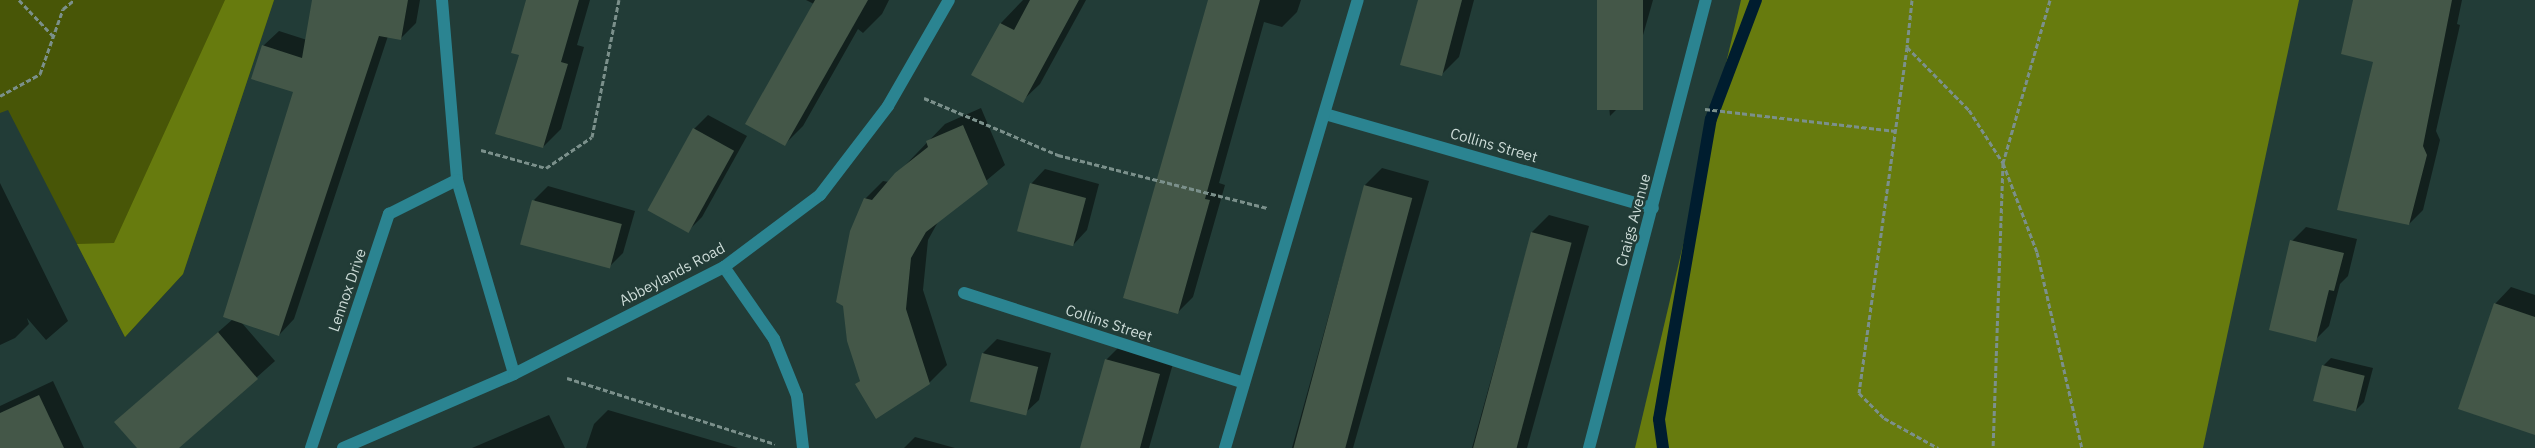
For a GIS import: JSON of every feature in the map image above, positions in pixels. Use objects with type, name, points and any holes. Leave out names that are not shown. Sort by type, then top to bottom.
[{"type":"street","points":[[442,0],[458,180],[514,374]]},
{"type":"street","name":"Abbeylands Road","points":[[343,448],[514,374],[724,268],[820,195],[888,106],[949,0]]},
{"type":"street","points":[[1225,448],[1358,0]]},
{"type":"street","name":"Craigs Avenue","points":[[1589,448],[1706,0]]},
{"type":"street","name":"Collins Street","points":[[1325,114],[1653,208]]},
{"type":"street","name":"Lennox Drive","points":[[310,448],[389,214],[458,180]]},
{"type":"street","points":[[724,268],[774,339],[797,396],[803,448]]},
{"type":"street","name":"Collins Street","points":[[964,293],[1244,383]]},
{"type":"path","points":[[19,0],[53,36]]},
{"type":"path","points":[[0,96],[40,74],[62,9],[74,0]]},
{"type":"path","points":[[454,143],[546,168],[592,137],[619,0]]},
{"type":"path","points":[[1912,0],[1896,130],[1859,393],[1884,418],[1938,448]]},
{"type":"path","points":[[1993,448],[2003,163],[2050,0]]},
{"type":"path","points":[[1907,47],[1969,110],[2003,163],[2037,252],[2082,448]]},
{"type":"path","points":[[901,82],[925,98],[1058,155],[1294,215]]},
{"type":"path","points":[[1698,108],[1896,130]]},
{"type":"path","points":[[529,366],[778,445]]},
{"type":"green space","points":[[0,0],[274,0],[183,274],[125,337],[8,110],[0,113]]},
{"type":"green space","points":[[225,0],[274,0],[183,274],[125,337],[77,244],[114,243]]},
{"type":"green space","points":[[1741,0],[2299,0],[2203,448],[1635,448]]},
{"type":"building","points":[[312,0],[408,0],[401,40],[379,36],[279,336],[223,317],[293,92],[251,79],[262,45],[302,58]]},
{"type":"building","points":[[526,0],[579,0],[561,62],[568,64],[543,148],[495,134],[519,55],[511,53]]},
{"type":"building","points":[[815,0],[868,0],[785,146],[745,124]]},
{"type":"building","points":[[1030,0],[1079,0],[1023,103],[971,75],[1000,23],[1014,30]]},
{"type":"building","points":[[1208,0],[1260,0],[1205,199],[1210,200],[1178,314],[1123,298]]},
{"type":"building","points":[[1418,0],[1462,0],[1442,76],[1400,65]]},
{"type":"building","points":[[1597,0],[1643,0],[1643,110],[1597,110]]},
{"type":"building","points":[[2353,0],[2452,0],[2423,146],[2427,155],[2409,225],[2337,210],[2373,62],[2341,54]]},
{"type":"building","points":[[963,125],[988,184],[926,232],[911,258],[906,309],[930,384],[876,419],[855,384],[860,381],[847,341],[843,306],[836,302],[850,231],[864,198],[872,200],[895,173],[928,147],[926,141]]},
{"type":"building","points":[[693,128],[734,151],[689,233],[647,210]]},
{"type":"building","points":[[1030,183],[1086,198],[1073,246],[1017,231]]},
{"type":"building","points":[[1364,185],[1412,198],[1345,448],[1294,448]]},
{"type":"building","points":[[532,200],[622,224],[610,269],[520,244]]},
{"type":"building","points":[[1531,232],[1572,243],[1517,448],[1473,448]]},
{"type":"building","points":[[2290,240],[2344,253],[2334,291],[2329,290],[2316,342],[2269,330]]},
{"type":"building","points":[[2494,303],[2535,317],[2535,435],[2458,409]]},
{"type":"building","points":[[218,332],[258,379],[179,448],[137,448],[114,422]]},
{"type":"building","points":[[982,353],[1038,367],[1026,416],[970,402]]},
{"type":"building","points":[[1105,359],[1160,374],[1140,448],[1080,448]]},
{"type":"building","points":[[2322,365],[2365,376],[2356,412],[2313,401]]},
{"type":"building","points":[[39,395],[64,448],[0,448],[0,413]]},
{"type":"waterway","points":[[1663,448],[1659,419],[1711,119],[1756,0]]}]
